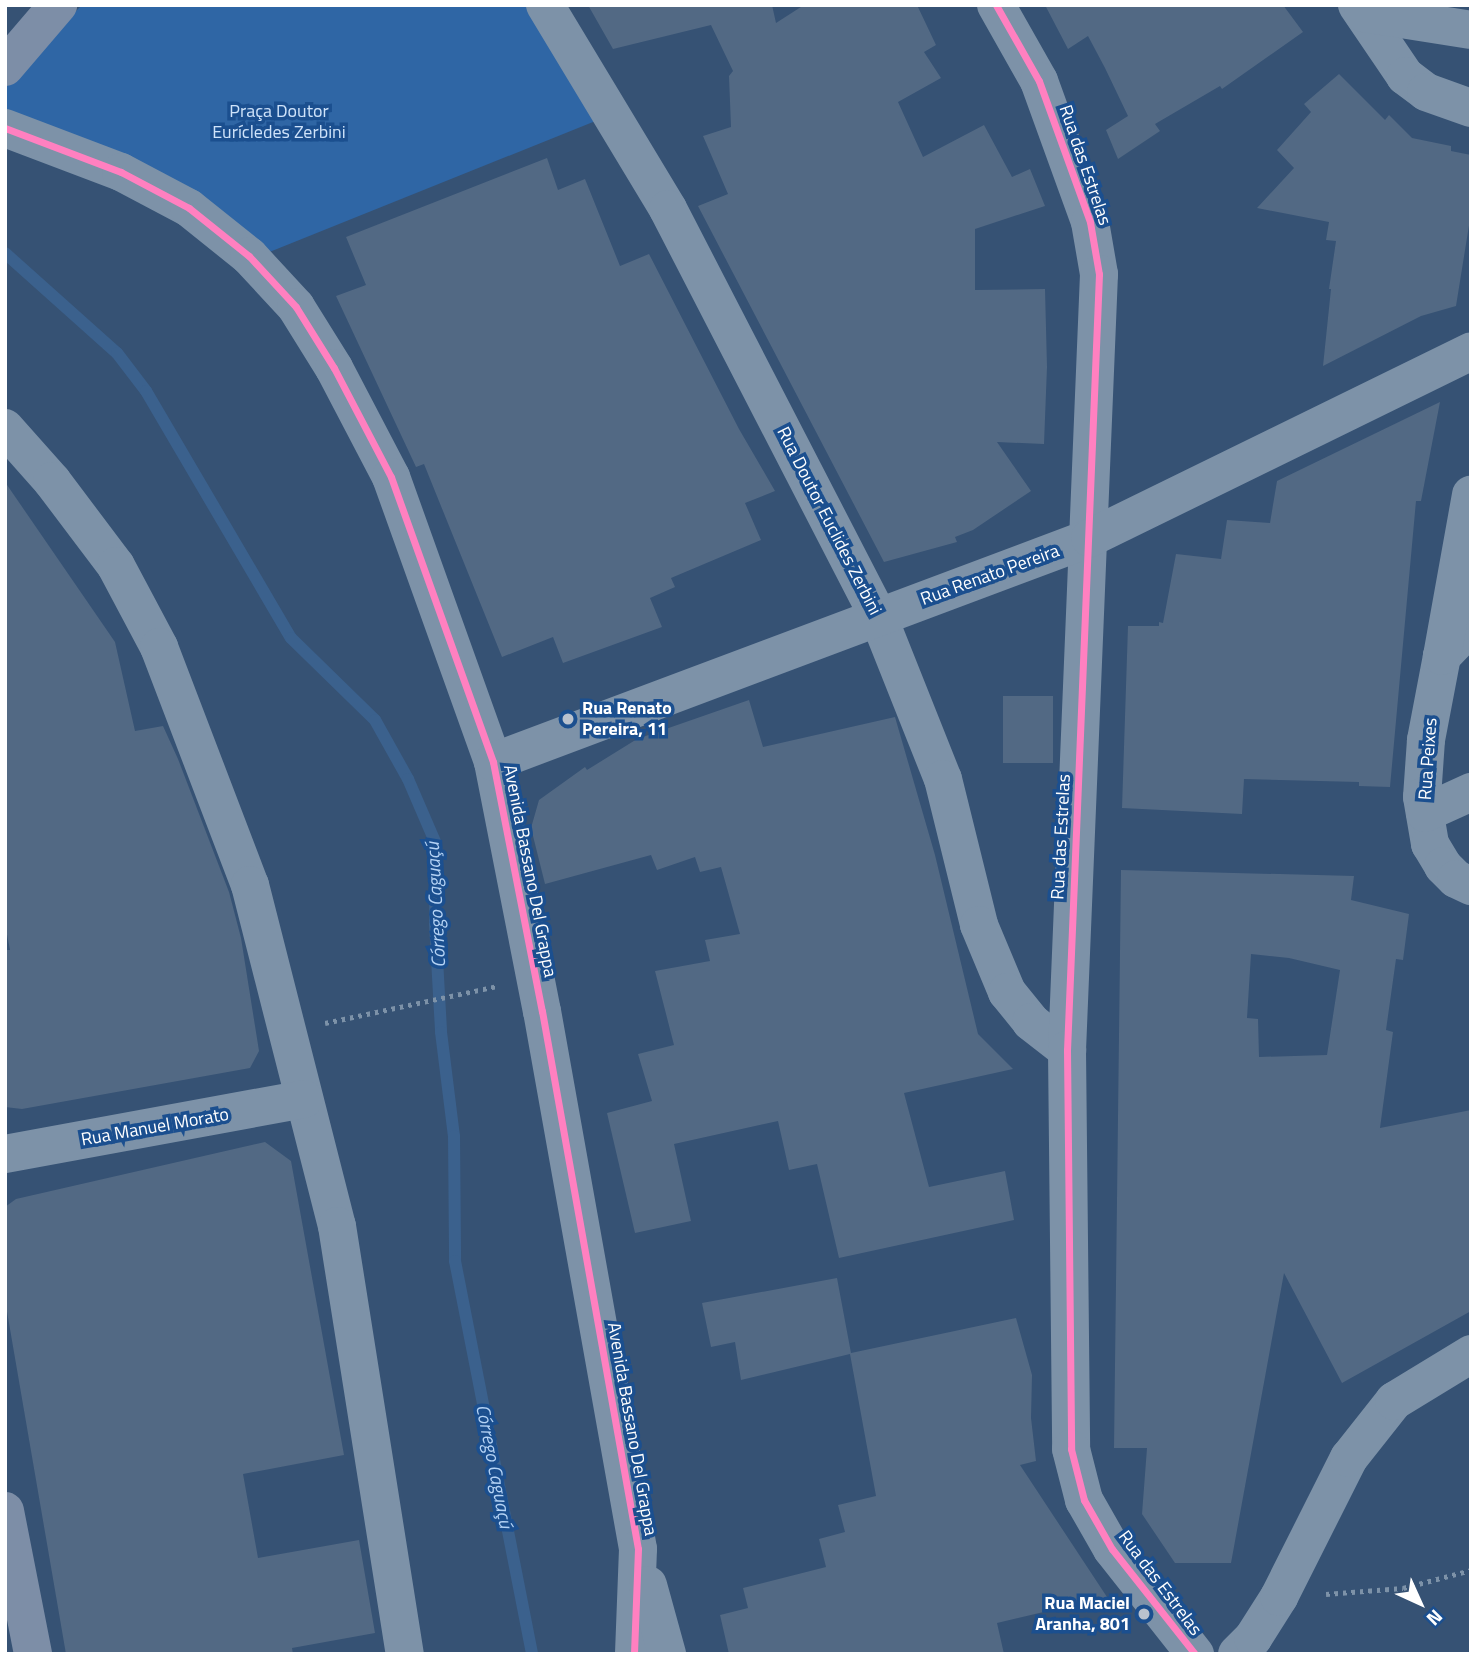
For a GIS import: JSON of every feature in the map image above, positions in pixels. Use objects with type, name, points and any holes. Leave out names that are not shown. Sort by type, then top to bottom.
[{"type":"main road","points":[[5,67],[58,5]]},
{"type":"main road","points":[[6,1515],[33,1654]]},
{"type":"street","name":"Rua Doutor Euclides Zerbini","points":[[545,5],[668,209],[878,616],[943,779],[979,925],[1007,992],[1031,1022],[1067,1050]]},
{"type":"street","name":"Rua das Estrelas","points":[[996,5],[1039,80],[1090,222],[1099,274],[1067,1050],[1070,1449],[1084,1500],[1112,1549],[1195,1654]]},
{"type":"street","points":[[1360,9],[1471,30]]},
{"type":"street","points":[[1360,9],[1405,76],[1426,92],[1471,108]]},
{"type":"street","name":"Avenida Bassano Del Grappa","points":[[5,128],[121,172],[189,208],[249,256],[296,307],[334,368],[391,477],[493,762],[542,1011],[638,1549],[634,1654]]},
{"type":"street","name":"Rua Renato Pereira","points":[[493,762],[1090,538],[1471,351]]},
{"type":"street","points":[[5,429],[52,481],[116,566],[159,647],[250,885],[337,1226],[405,1654]]},
{"type":"street","name":"Rua Peixes","points":[[1471,495],[1426,740],[1422,797],[1430,844],[1443,866],[1456,879],[1471,886]]},
{"type":"street","points":[[1442,656],[1471,626]]},
{"type":"street","points":[[1424,813],[1471,792]]},
{"type":"street","name":"Rua Manuel Morato","points":[[5,1154],[304,1100]]},
{"type":"street","points":[[1237,1654],[1253,1638],[1279,1597],[1349,1458],[1394,1401],[1471,1354]]},
{"type":"street","points":[[638,1549],[667,1654]]},
{"type":"path","points":[[356,1016],[474,993]]},
{"type":"path","points":[[1279,1597],[1404,1588],[1471,1570]]},
{"type":"green space","name":"Praça Doutor Eurícledes Zerbini","points":[[82,5],[533,5],[598,120],[262,255],[5,121],[5,83]]},
{"type":"building","points":[[588,5],[772,5],[776,23],[804,5],[917,5],[936,45],[924,52],[941,78],[898,102],[923,157],[984,125],[1012,177],[1030,169],[1045,206],[975,229],[975,290],[1045,289],[1047,367],[1044,444],[997,442],[1031,491],[973,530],[955,537],[957,542],[884,562],[698,206],[728,194],[703,136],[731,127],[729,76],[733,71],[711,25],[613,49]]},
{"type":"building","points":[[1045,5],[1283,5],[1303,32],[1222,89],[1220,86],[1155,124],[1160,131],[1118,159],[1106,130],[1128,116],[1088,36],[1068,49]]},
{"type":"building","points":[[1339,74],[1385,120],[1389,115],[1412,138],[1451,146],[1451,151],[1471,155],[1471,213],[1456,306],[1421,316],[1323,366],[1336,241],[1326,240],[1329,222],[1257,208],[1294,168],[1277,150],[1311,112],[1304,104]]},
{"type":"building","points":[[547,158],[558,190],[585,179],[620,266],[649,254],[739,429],[775,491],[745,503],[761,540],[671,578],[675,587],[650,598],[662,627],[563,663],[553,637],[502,657],[424,464],[416,467],[336,296],[366,285],[346,237]]},
{"type":"building","points":[[1440,402],[1421,501],[1416,501],[1390,787],[1359,786],[1359,782],[1244,779],[1242,814],[1122,808],[1128,626],[1159,626],[1159,622],[1163,623],[1176,554],[1221,559],[1227,520],[1270,523],[1277,481]]},
{"type":"building","points":[[5,482],[115,642],[135,731],[163,726],[178,759],[229,892],[241,938],[259,1051],[250,1068],[22,1109],[5,1107],[5,950],[10,950],[5,924]]},
{"type":"building","points":[[1003,696],[1053,696],[1053,763],[1003,763]]},
{"type":"building","points":[[749,700],[763,747],[895,717],[935,855],[978,1034],[1013,1069],[904,1093],[929,1187],[1005,1171],[1014,1220],[839,1258],[817,1164],[789,1170],[778,1121],[674,1144],[691,1221],[635,1233],[607,1113],[652,1101],[638,1054],[674,1045],[655,971],[710,961],[705,940],[740,934],[721,867],[700,872],[695,857],[657,870],[651,855],[545,884],[531,828],[539,800],[585,767],[587,770],[637,739]]},
{"type":"building","points":[[1121,870],[1354,876],[1351,900],[1409,914],[1403,960],[1396,959],[1386,1030],[1393,1032],[1380,1128],[1471,1110],[1471,1311],[1342,1383],[1284,1273],[1231,1563],[1175,1563],[1142,1514],[1147,1448],[1114,1448]],"holes":[[[1251,954],[1289,958],[1340,970],[1327,1055],[1259,1057],[1258,1019],[1247,1018]]]},
{"type":"building","points":[[265,1142],[291,1161],[344,1455],[243,1474],[258,1558],[359,1540],[375,1633],[292,1648],[293,1654],[66,1654],[5,1300],[5,1207],[16,1199]]},
{"type":"building","points":[[837,1278],[851,1353],[1016,1318],[1032,1375],[1031,1418],[1036,1461],[1020,1465],[1107,1597],[997,1623],[1004,1654],[729,1654],[720,1615],[748,1608],[743,1588],[826,1567],[819,1539],[845,1532],[838,1505],[876,1496],[850,1354],[741,1380],[735,1342],[711,1347],[702,1303]]},
{"type":"waterway","name":"Córrego Caguaçú","points":[[5,253],[117,353],[146,391],[291,638],[375,720],[408,779],[436,844],[435,923],[441,1032],[454,1136],[455,1261],[532,1654]]},
{"type":"cycle path","points":[[996,5],[1039,81],[1090,222],[1099,274],[1067,1050],[1071,1449],[1084,1500],[1112,1549],[1195,1654]]},
{"type":"cycle path","points":[[5,128],[121,172],[189,208],[249,256],[296,307],[334,368],[391,477],[493,762],[542,1011],[638,1549],[634,1654]]},
{"type":"place","name":"Rua Renato Pereira, 11","points":[[568,719]]},
{"type":"place","name":"Rua Maciel Aranha, 801","points":[[1144,1614]]}]
